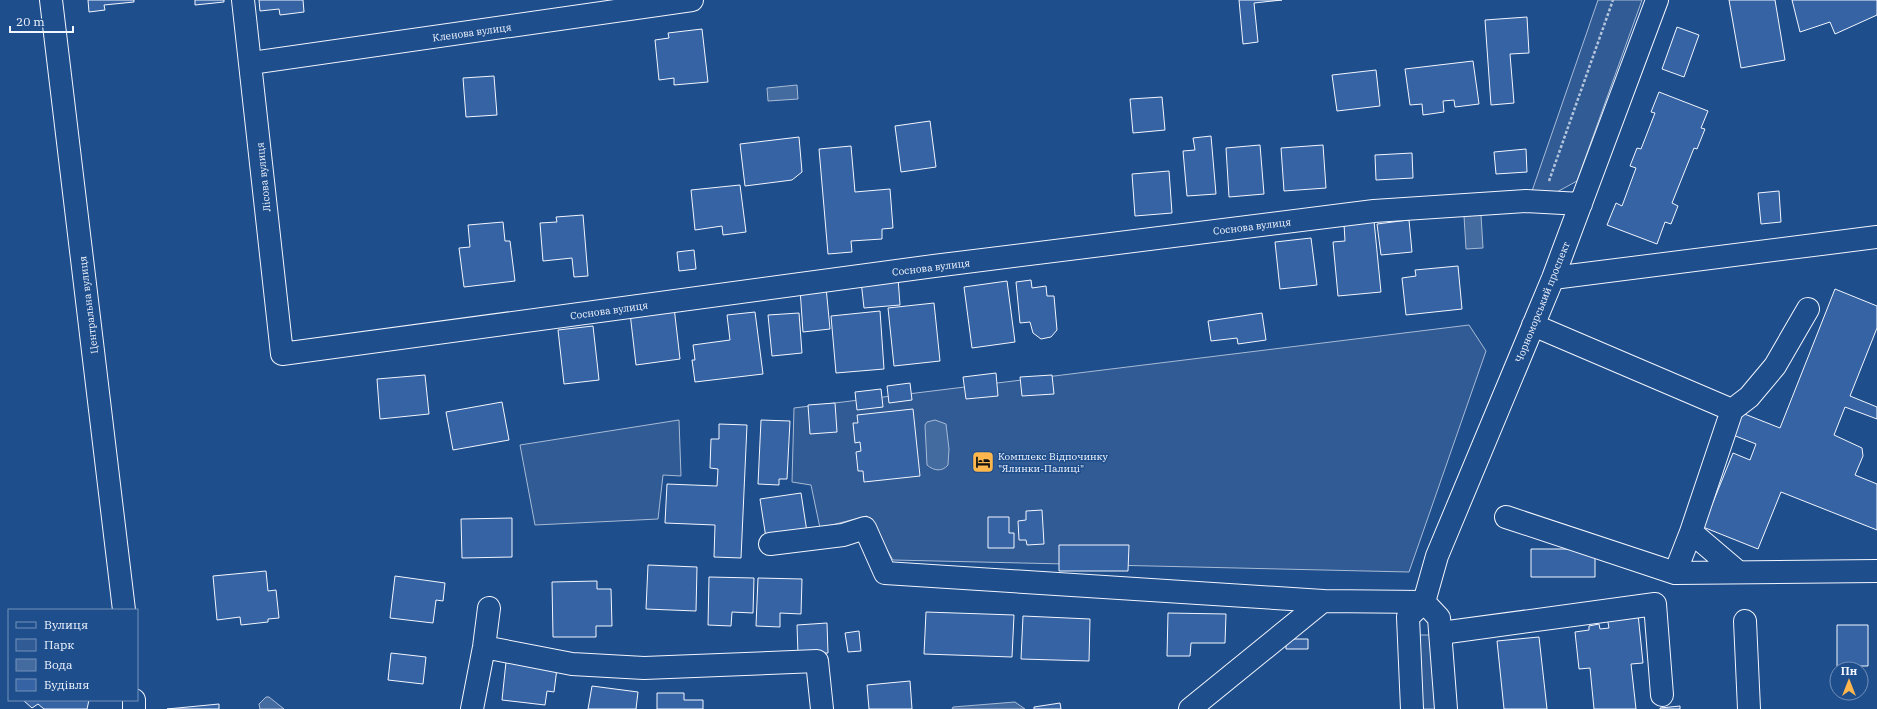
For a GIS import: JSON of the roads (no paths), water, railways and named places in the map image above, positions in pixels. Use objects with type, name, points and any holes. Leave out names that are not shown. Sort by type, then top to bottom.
[{"type":"street","name":"Центральна вулиця","points":[[51,0],[124,609]]},
{"type":"street","name":"Лісова вулиця","points":[[243,0],[282,354]]},
{"type":"street","name":"Кленова вулиця","points":[[251,63],[692,0]]},
{"type":"street","name":"Чорноморський проспект","points":[[1424,602],[1438,556],[1532,325],[1553,278],[1657,0]]},
{"type":"street","name":"Соснова вулиця","points":[[282,354],[926,267],[1374,211],[1526,201],[1581,204]]},
{"type":"street","points":[[1553,278],[1877,237]]},
{"type":"street","points":[[1675,573],[1691,532],[1732,410],[1749,397],[1775,366],[1808,309]]},
{"type":"street","points":[[1532,325],[1732,410]]},
{"type":"street","points":[[1506,517],[1675,573],[1877,571]]},
{"type":"street","points":[[770,544],[843,535],[865,528],[885,573],[1323,601],[1424,602],[1439,618],[1446,709]]},
{"type":"street","points":[[1691,532],[1738,572]]},
{"type":"street","points":[[1190,709],[1323,601]]},
{"type":"street","points":[[1412,709],[1408,617],[1424,602]]},
{"type":"street","points":[[1441,632],[1655,604],[1662,695]]},
{"type":"street","points":[[472,709],[484,647],[489,608]]},
{"type":"street","points":[[1745,621],[1749,709]]},
{"type":"street","points":[[484,647],[572,664],[644,668],[817,661],[822,709]]},
{"type":"water","points":[[797,85],[798,99],[768,101],[767,88]]},
{"type":"water","points":[[1481,215],[1483,248],[1466,249],[1464,216]]},
{"type":"water","points":[[935,420],[946,424],[949,449],[948,465],[941,470],[932,469],[927,465],[925,425],[927,422]]},
{"type":"water","points":[[266,697],[269,697],[284,709],[260,709],[259,704]]},
{"type":"water","points":[[1015,702],[1025,709],[952,709],[953,707]]},
{"type":"place","name":"Комплекс Відпочинку \"Ялинки-Палиці\"","points":[[983,462]]}]
